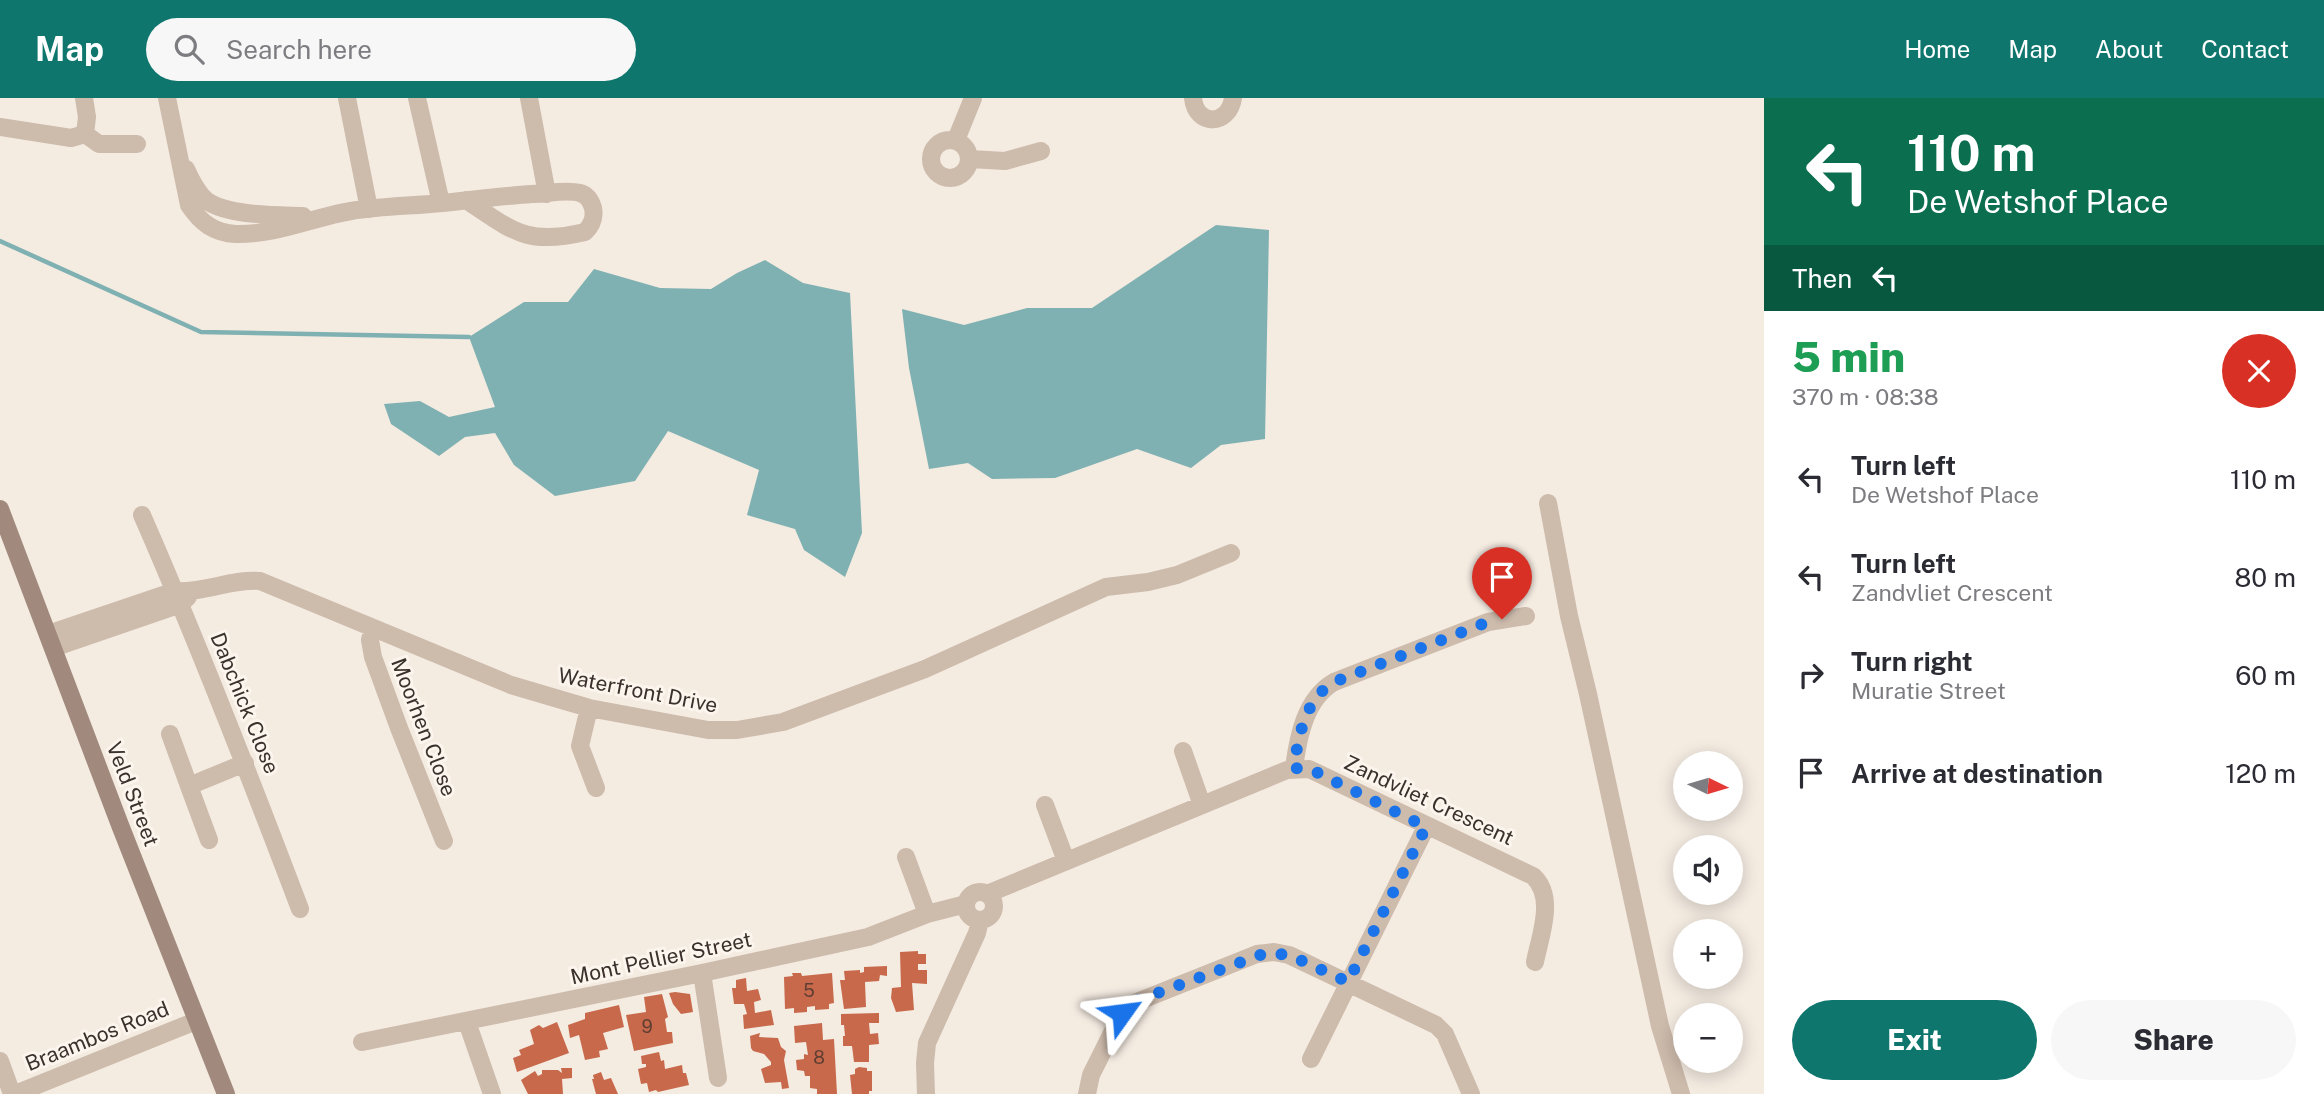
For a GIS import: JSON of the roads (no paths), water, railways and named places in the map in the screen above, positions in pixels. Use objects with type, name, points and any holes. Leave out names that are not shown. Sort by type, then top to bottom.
[{"type":"street","points":[[84,98],[87,117],[85,134]]},
{"type":"street","points":[[167,98],[179,157],[201,195],[215,205],[263,214],[322,216],[369,209],[466,200],[575,192],[587,196],[594,215],[585,232],[528,236],[508,228],[466,200]]},
{"type":"street","points":[[347,98],[369,209]]},
{"type":"street","points":[[417,98],[441,203]]},
{"type":"street","points":[[529,98],[547,194]]},
{"type":"street","points":[[956,140],[973,98]]},
{"type":"street","points":[[1193,98],[1195,109],[1209,120],[1226,115],[1233,98]]},
{"type":"street","points":[[0,127],[71,138],[85,134]]},
{"type":"street","points":[[85,134],[99,144],[137,144]]},
{"type":"street","points":[[956,140],[968,151],[968,168],[963,175],[946,179],[932,168],[930,159],[939,144],[956,140]]},
{"type":"street","points":[[970,159],[1005,161],[1041,151]]},
{"type":"street","points":[[1548,503],[1569,615],[1660,1026],[1681,1094]]},
{"type":"street","name":"Veld Street","points":[[0,509],[226,1094]]},
{"type":"street","name":"Dabchick Close","points":[[142,515],[183,596],[300,909]]},
{"type":"street","name":"Waterfront Drive","points":[[51,641],[183,596],[242,581],[260,581],[511,685],[589,708],[708,730],[737,730],[766,726],[925,669],[1106,587],[1177,575],[1231,553]]},
{"type":"street","points":[[987,894],[991,898],[993,909],[986,918],[980,920],[969,915],[966,904],[974,893],[987,894],[1294,768],[1305,720],[1324,687],[1488,622],[1526,616]]},
{"type":"street","name":"Moorhen Close","points":[[373,628],[370,640],[373,657],[444,841]]},
{"type":"street","points":[[589,708],[580,746],[596,788]]},
{"type":"street","points":[[170,734],[209,841]]},
{"type":"street","points":[[1183,751],[1202,804]]},
{"type":"street","points":[[189,786],[245,763]]},
{"type":"street","name":"Zandvliet Crescent","points":[[1294,768],[1316,772],[1426,827],[1525,871],[1539,881],[1545,898],[1545,910],[1535,962]]},
{"type":"street","points":[[1045,805],[1066,861]]},
{"type":"street","points":[[1311,1059],[1426,827]]},
{"type":"street","points":[[906,857],[927,914]]},
{"type":"street","name":"Mont Pellier Street","points":[[362,1042],[867,937],[927,914],[966,904]]},
{"type":"street","points":[[926,1094],[927,1043],[980,920]]},
{"type":"street","points":[[1087,1094],[1091,1075],[1122,1013],[1133,1002],[1266,953],[1289,955],[1430,1021],[1441,1029],[1471,1094]]},
{"type":"street","points":[[702,973],[718,1078]]},
{"type":"street","name":"Braambos Road","points":[[14,1094],[196,1021]]},
{"type":"street","points":[[467,1021],[492,1094]]},
{"type":"street","points":[[0,1061],[14,1094]]},
{"type":"water","points":[[1216,225],[1269,230],[1265,439],[1221,445],[1191,468],[1137,449],[1055,478],[992,479],[968,463],[929,469],[909,368],[902,309],[964,325],[1027,308],[1092,308]]},
{"type":"water","points":[[765,260],[803,283],[850,293],[862,533],[845,577],[804,550],[795,529],[747,515],[759,470],[668,431],[635,481],[555,496],[514,465],[495,433],[465,437],[439,456],[391,424],[384,404],[420,401],[449,417],[495,407],[469,337],[524,302],[568,302],[594,269],[660,288],[711,289]]},
{"type":"waterway","points":[[0,241],[201,332],[469,337]]}]
